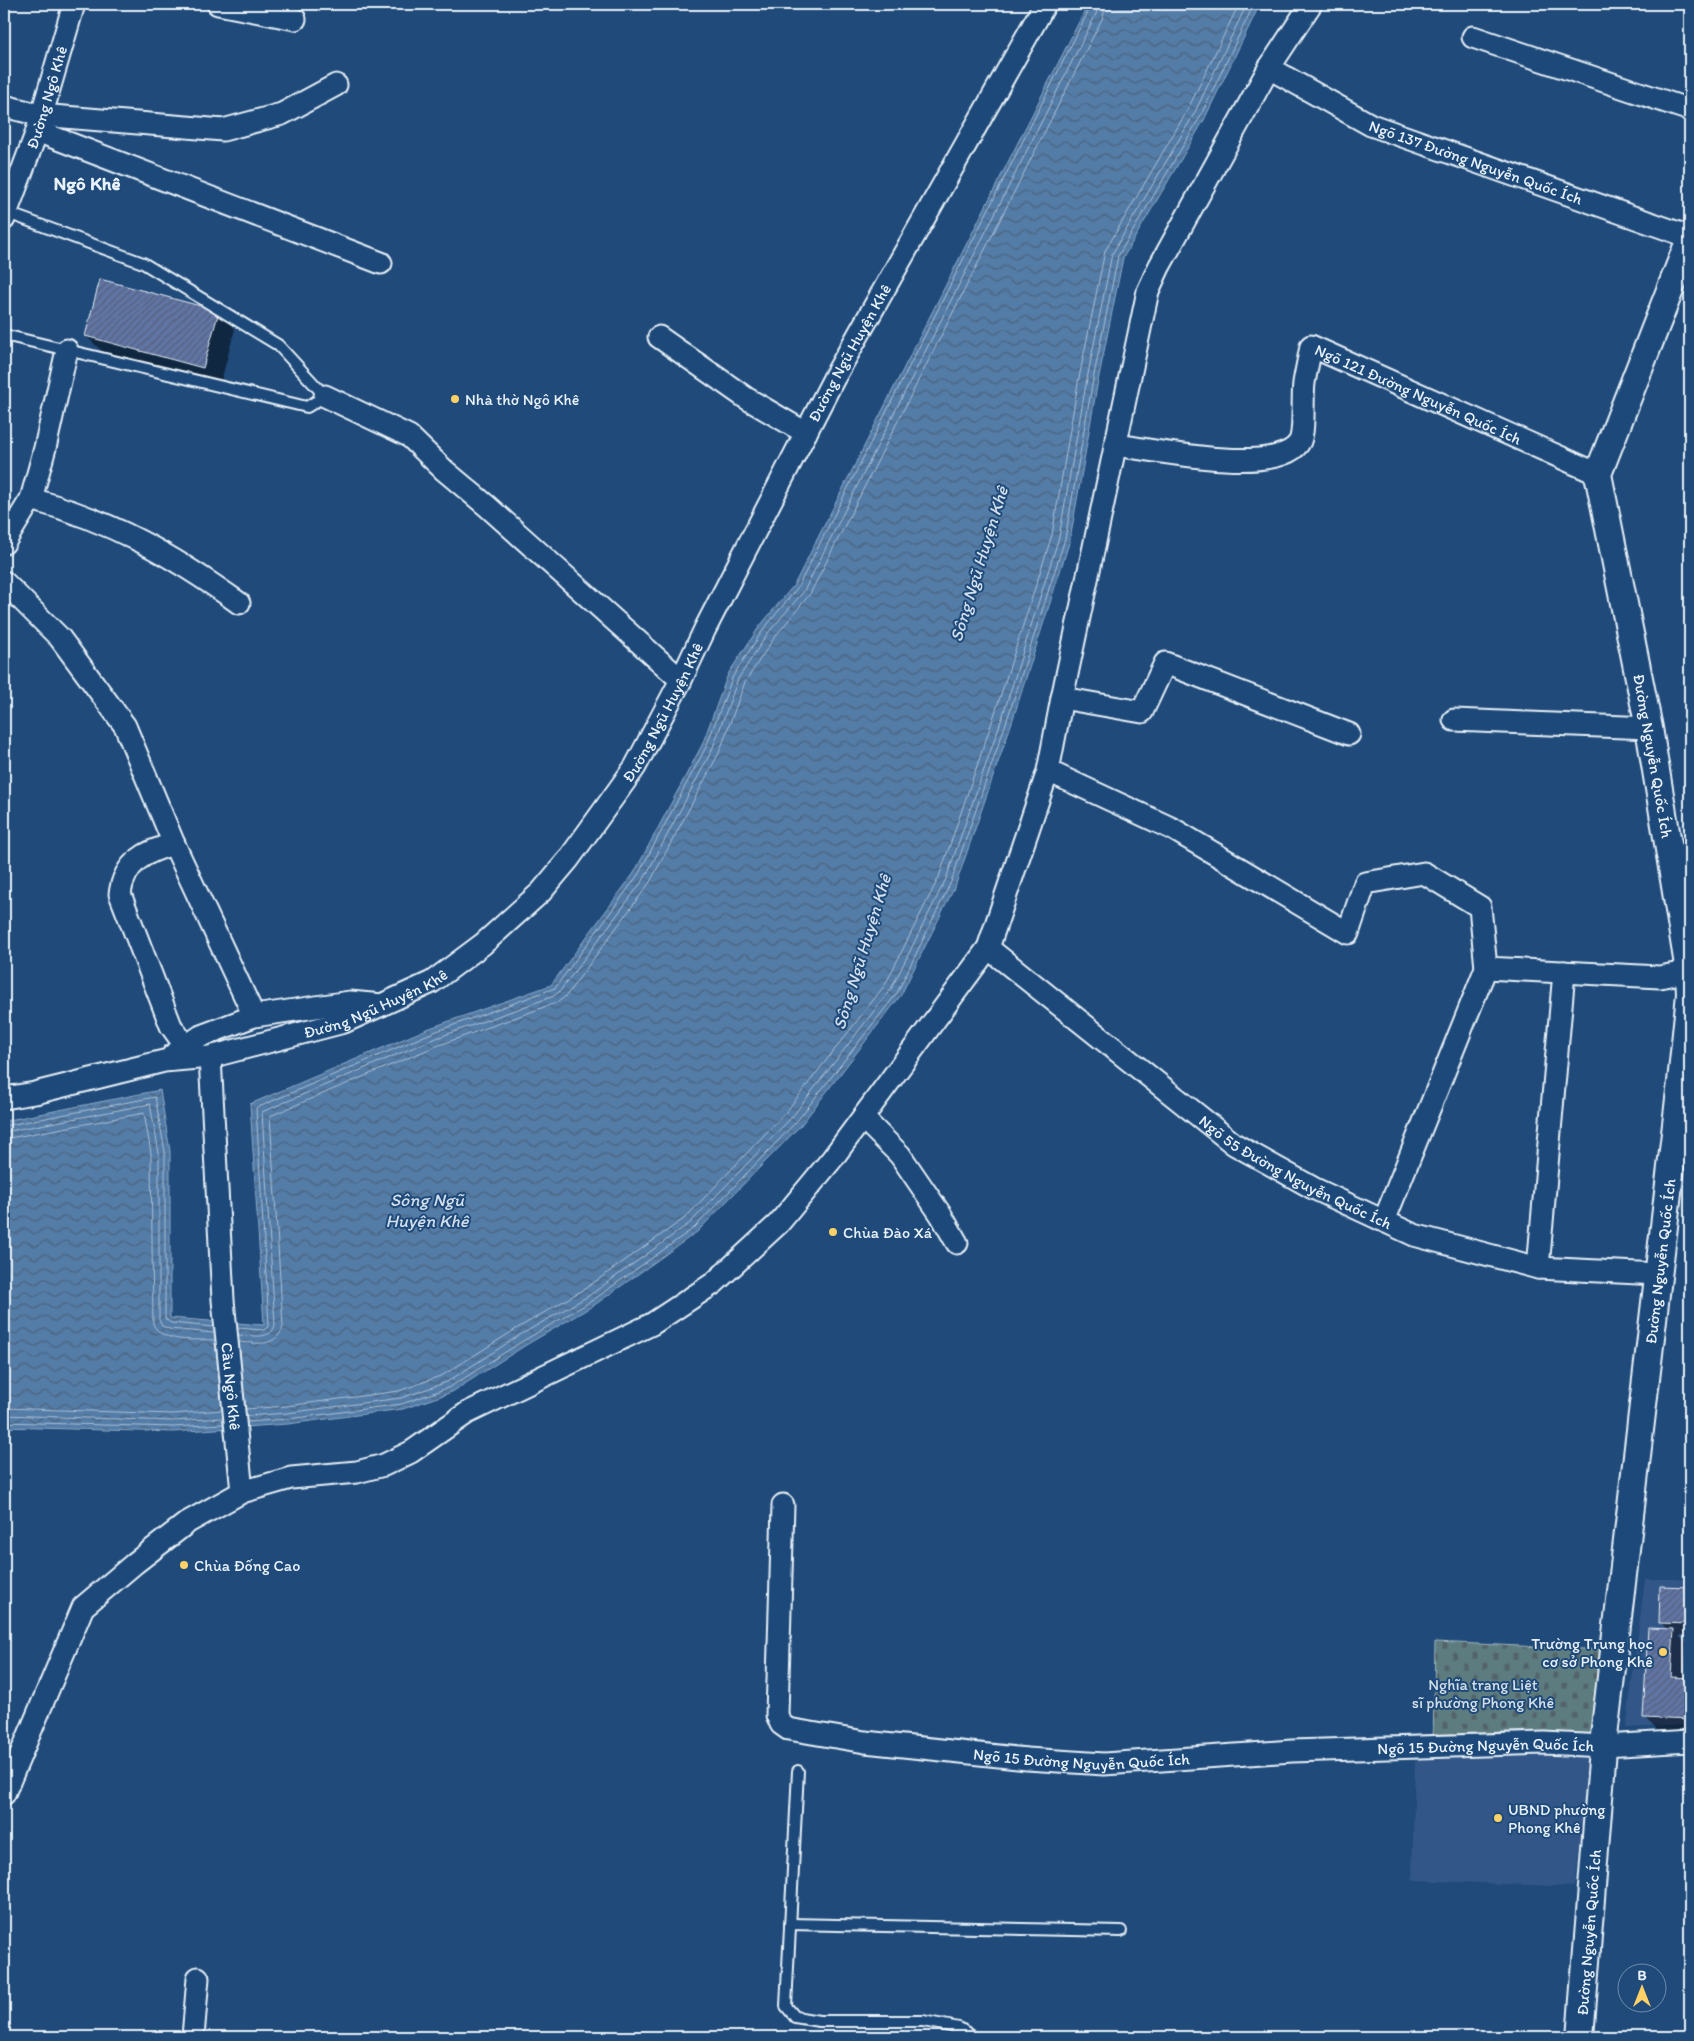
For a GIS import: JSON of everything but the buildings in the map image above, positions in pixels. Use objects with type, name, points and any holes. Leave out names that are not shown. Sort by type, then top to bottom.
[{"type":"street","name":"Đường Ngô Khê","points":[[5,216],[39,123],[74,4]]},
{"type":"street","points":[[218,4],[295,19]]},
{"type":"street","name":"Đường Ngũ Huyện Khê","points":[[4,1098],[36,1093],[164,1060],[210,1057],[344,1022],[432,982],[483,944],[541,892],[568,860],[635,767],[834,378],[1045,4]]},
{"type":"street","points":[[4,1794],[83,1607],[135,1563],[241,1482],[357,1472],[384,1465],[412,1452],[467,1413],[652,1324],[714,1283],[779,1224],[832,1160],[988,948],[1048,771],[1148,292],[1159,268],[1269,68],[1311,4]]},
{"type":"street","points":[[1473,36],[1690,110]]},
{"type":"street","name":"Ngõ 137 Đường Nguyễn Quốc Ích","points":[[1269,68],[1371,125],[1690,238]]},
{"type":"street","points":[[39,123],[223,130],[282,114],[336,85]]},
{"type":"street","points":[[4,106],[39,123],[381,263]]},
{"type":"street","points":[[1598,474],[1690,238]]},
{"type":"street","points":[[659,338],[746,398],[806,433]]},
{"type":"street","name":"Ngõ 121 Đường Nguyễn Quốc Ích","points":[[1115,445],[1245,461],[1278,456],[1292,449],[1300,440],[1304,384],[1311,346],[1598,474]]},
{"type":"street","points":[[4,543],[31,499],[45,448],[67,350]]},
{"type":"street","points":[[325,396],[409,436],[444,470],[487,506],[681,680]]},
{"type":"street","name":"Đường Nguyễn Quốc Ích","points":[[1580,2037],[1604,1746],[1690,994],[1690,971],[1649,728],[1598,474]]},
{"type":"street","points":[[31,499],[98,520],[148,544],[193,570],[239,603]]},
{"type":"street","points":[[4,582],[60,638],[124,726],[174,844],[254,1016]]},
{"type":"street","points":[[1062,698],[1142,712],[1165,663],[1349,734]]},
{"type":"street","points":[[1454,720],[1649,728]]},
{"type":"street","points":[[1048,771],[1173,829],[1348,933],[1365,883],[1424,873],[1480,907],[1486,968],[1384,1222]]},
{"type":"street","points":[[174,844],[156,848],[134,862],[122,880],[120,894],[171,1026],[186,1047]]},
{"type":"street","name":"Ngõ 55 Đường Nguyễn Quốc Ích","points":[[988,948],[1234,1144],[1313,1188],[1414,1236],[1538,1268],[1658,1274]]},
{"type":"street","points":[[1486,968],[1660,977],[1690,971]]},
{"type":"street","points":[[1538,1268],[1564,972]]},
{"type":"street","points":[[164,1060],[201,1036],[254,1016],[350,1002],[382,1004]]},
{"type":"street","name":"Cầu Ngô Khê","points":[[210,1057],[223,1300],[241,1482]]},
{"type":"street","points":[[863,1118],[900,1155],[941,1215],[957,1243]]},
{"type":"street","name":"Ngõ 15 Đường Nguyễn Quốc Ích","points":[[783,1505],[778,1715],[781,1724],[788,1729],[865,1742],[1027,1759],[1104,1764],[1292,1751],[1544,1743],[1604,1746],[1690,1741]]},
{"type":"street","points":[[194,2037],[198,1978]]},
{"type":"lane","points":[[4,335],[307,407],[325,396],[278,345],[143,263],[5,216]]},
{"type":"lane","points":[[798,1771],[786,2006],[795,2017],[819,2021],[924,2021],[959,2028],[973,2037]]},
{"type":"lane","points":[[790,1924],[1121,1931]]},
{"type":"shaded area","name":"Trường Trung học cơ sở Phong Khê","points":[[1645,1579],[1690,1579],[1690,1725],[1626,1728]]},
{"type":"shaded area","name":"UBND phường Phong Khê","points":[[1590,1755],[1575,1887],[1412,1880],[1415,1756]]},
{"type":"green space","name":"Nghĩa trang Liệt sĩ phường Phong Khê","points":[[1435,1642],[1605,1650],[1594,1742],[1433,1742]]},
{"type":"water","name":"Sông Ngũ Huyện Khê","points":[[1088,4],[1260,4],[1204,120],[1123,258],[1097,386],[1070,540],[1012,722],[956,884],[901,995],[801,1125],[697,1232],[596,1304],[526,1345],[452,1392],[403,1409],[288,1424],[173,1432],[4,1427],[4,1121],[160,1090],[170,1151],[170,1318],[264,1325],[250,1104],[427,1029],[551,985],[634,873],[702,745],[728,674],[759,627],[794,585]]},
{"type":"place","name":"Nhà thờ Ngô Khê","points":[[455,399]]},
{"type":"place","name":"Chùa Đào Xá","points":[[833,1232]]},
{"type":"place","name":"Chùa Đống Cao","points":[[184,1565]]},
{"type":"place","name":"Trường Trung học cơ sở Phong Khê","points":[[1663,1652]]},
{"type":"place","name":"UBND phường Phong Khê","points":[[1498,1818]]},
{"type":"district","name":"Ngô Khê","points":[[87,183]]}]
